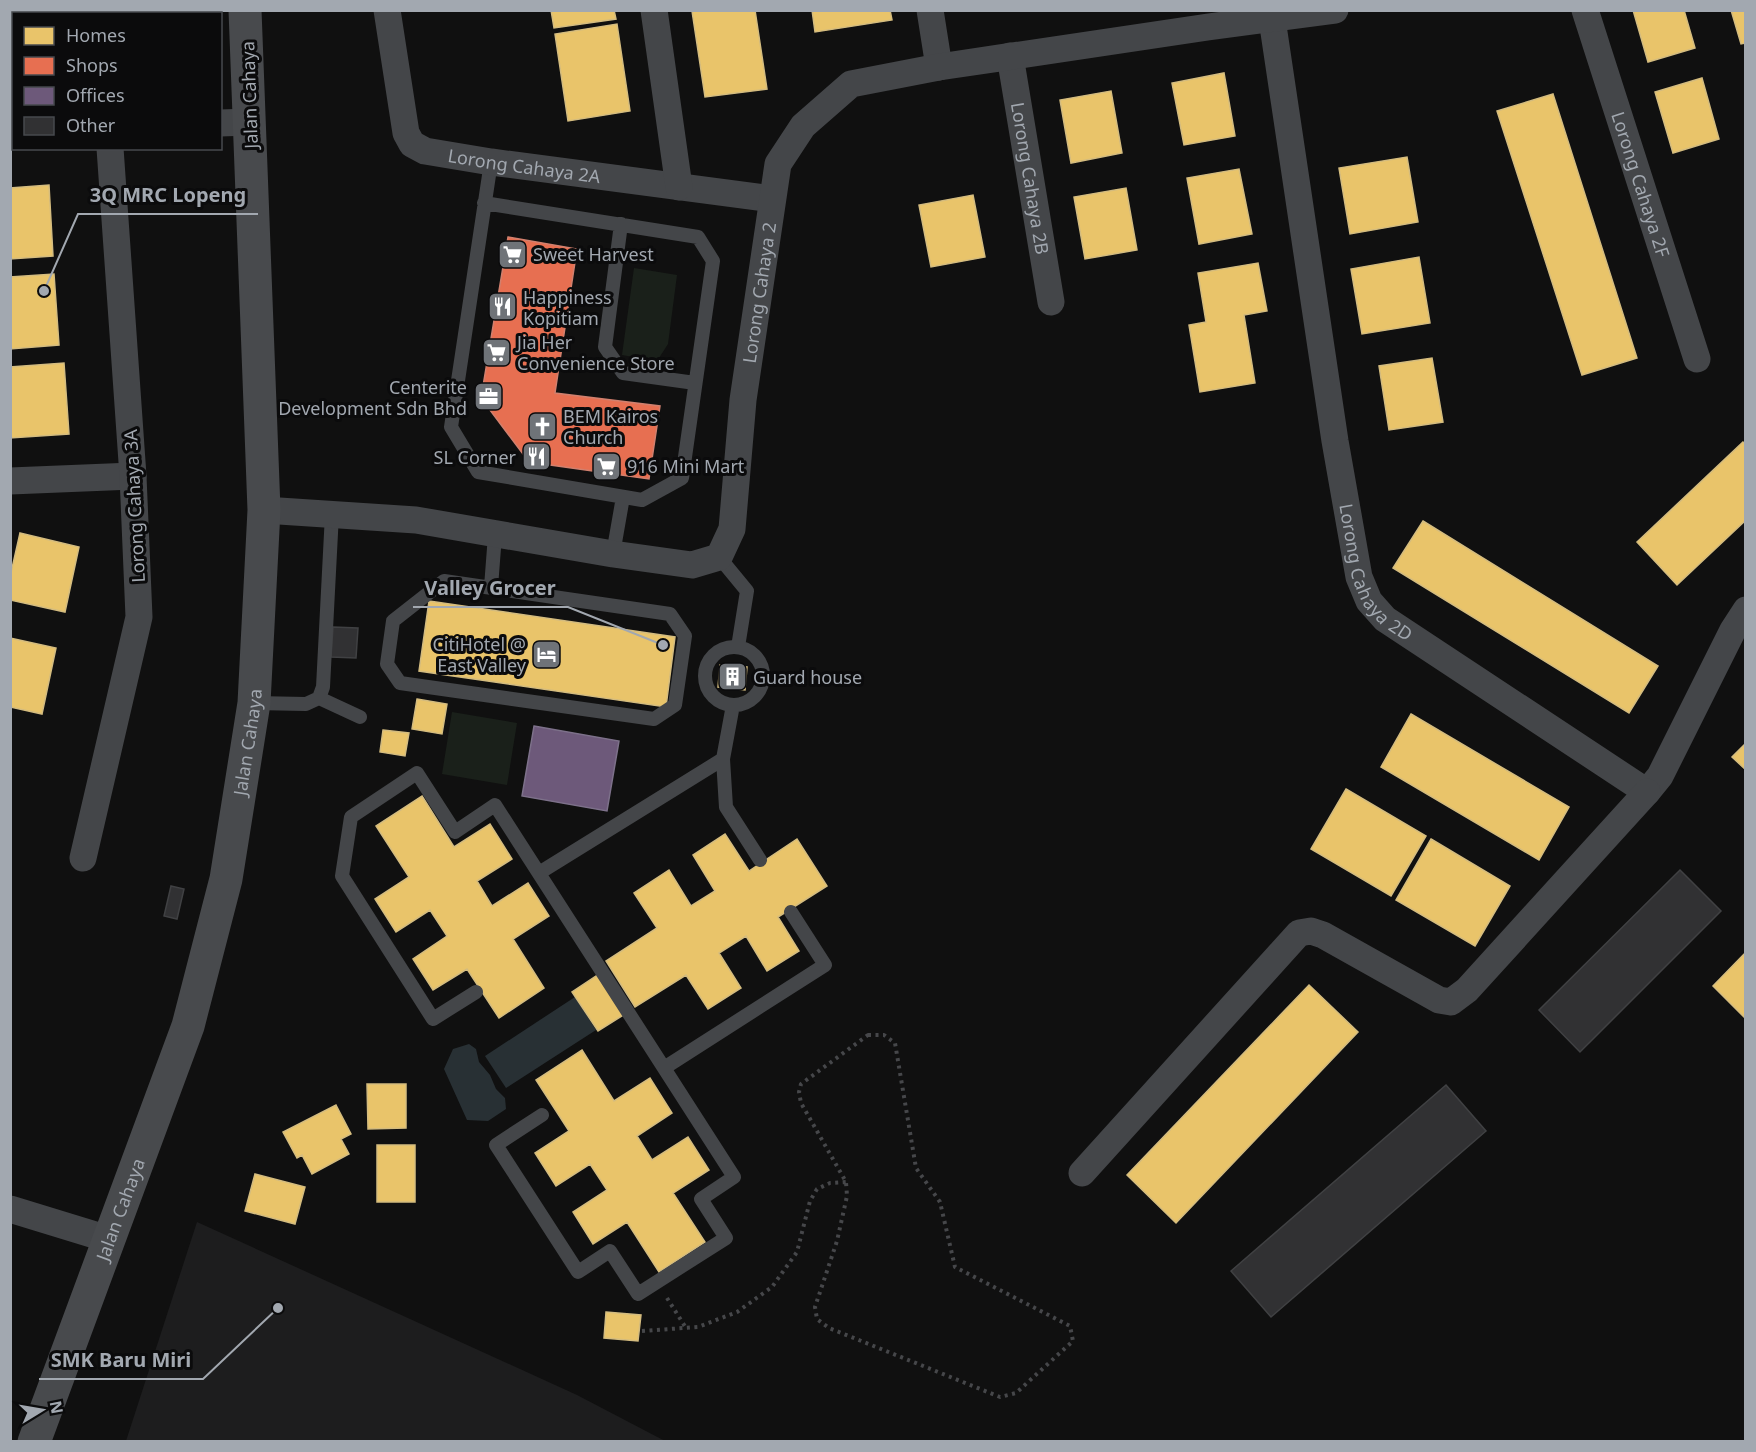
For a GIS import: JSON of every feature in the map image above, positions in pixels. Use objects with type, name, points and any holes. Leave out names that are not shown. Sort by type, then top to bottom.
[{"type":"street","name":"Jalan Cahaya","points":[[34,1442],[188,1026],[226,879],[254,703],[264,510],[235,122],[245,10]]},
{"type":"street","name":"Lorong Cahaya 2A","points":[[387,10],[406,133],[412,144],[425,151],[491,162],[772,199]]},
{"type":"street","points":[[654,10],[679,187]]},
{"type":"street","points":[[930,10],[939,67]]},
{"type":"street","name":"Lorong Cahaya 2","points":[[719,557],[732,529],[743,400],[778,165],[803,126],[850,84],[1207,19],[1272,19],[1335,10]]},
{"type":"street","name":"Lorong Cahaya 2F","points":[[1585,10],[1697,359]]},
{"type":"street","name":"Lorong Cahaya 2D","points":[[1272,19],[1335,441],[1359,577],[1369,601],[1385,619],[1647,792]]},
{"type":"street","name":"Lorong Cahaya 2B","points":[[1010,56],[1051,302]]},
{"type":"street","name":"Lorong Cahaya 3A","points":[[82,858],[140,617],[133,476],[110,150]]},
{"type":"street","points":[[10,481],[133,476]]},
{"type":"street","points":[[264,510],[416,520],[495,535],[692,565],[719,557]]},
{"type":"street","points":[[1082,1173],[1299,933],[1311,931],[1323,935],[1438,1000],[1450,1002],[1467,990],[1660,776],[1733,630],[1746,610]]},
{"type":"street","points":[[10,1209],[108,1239]]},
{"type":"lane","points":[[484,203],[698,237],[712,261],[682,478],[642,500],[478,472],[451,427],[484,203],[491,162]]},
{"type":"lane","points":[[621,224],[605,347],[623,373],[695,382]]},
{"type":"lane","points":[[613,554],[622,496]]},
{"type":"lane","points":[[254,703],[306,704],[319,698],[323,687],[332,514]]},
{"type":"lane","points":[[491,587],[495,535]]},
{"type":"lane","points":[[719,557],[747,591],[738,647]]},
{"type":"lane","points":[[444,581],[491,587],[670,614],[686,636],[675,705],[654,719],[400,682],[387,664],[393,621],[444,581]]},
{"type":"lane","points":[[738,647],[755,655],[763,673],[762,683],[752,699],[733,705],[715,698],[709,691],[706,673],[713,656],[729,648],[738,647]]},
{"type":"lane","points":[[319,698],[360,717]]},
{"type":"lane","points":[[733,705],[723,759],[726,807],[760,860]]},
{"type":"lane","points":[[539,873],[723,759]]},
{"type":"lane","points":[[476,992],[433,1019],[342,876],[351,817],[417,773],[454,831],[495,805],[734,1177],[701,1198],[726,1238],[638,1294],[610,1251],[578,1272],[496,1145],[542,1115]]},
{"type":"lane","points":[[664,1068],[825,965],[791,912]]},
{"type":"path","points":[[868,1035],[884,1035],[895,1043],[916,1168],[940,1202],[955,1268],[1070,1326],[1073,1341],[1016,1393],[1000,1397],[829,1328],[817,1319],[814,1307],[837,1241],[847,1196],[846,1182],[801,1103],[799,1092],[801,1084],[868,1035]]},
{"type":"path","points":[[642,1330],[698,1327],[736,1312],[772,1287],[797,1252],[810,1200],[817,1189],[830,1183],[846,1182]]},
{"type":"path","points":[[658,1282],[686,1328]]},
{"type":"shaded area","points":[[634,268],[677,275],[668,344],[657,361],[622,355]]},
{"type":"shaded area","points":[[452,712],[517,723],[507,785],[442,774]]},
{"type":"shaded area","points":[[575,997],[596,1030],[506,1088],[485,1056]]},
{"type":"shaded area","points":[[469,1044],[476,1049],[479,1062],[490,1075],[496,1089],[505,1098],[506,1109],[488,1121],[467,1120],[444,1069],[453,1049]]},
{"type":"shaded area","points":[[197,1222],[577,1395],[665,1441],[126,1441]]},
{"type":"building: Homes","points":[[10,10],[25,10],[26,12],[12,12],[12,60],[10,60]]},
{"type":"building: Homes","points":[[551,10],[614,10],[616,19],[554,28]]},
{"type":"building: Homes","points":[[755,10],[767,89],[705,97],[692,11]]},
{"type":"building: Homes","points":[[812,10],[890,10],[892,20],[815,32]]},
{"type":"building: Homes","points":[[1633,10],[1684,10],[1695,48],[1648,62]]},
{"type":"building: Homes","points":[[1731,10],[1746,10],[1746,43],[1741,44]]},
{"type":"building: Homes","points":[[617,24],[630,111],[568,121],[555,34]]},
{"type":"building: Homes","points":[[1224,73],[1235,136],[1184,145],[1172,83]]},
{"type":"building: Homes","points":[[1702,78],[1719,139],[1673,153],[1655,92]]},
{"type":"building: Homes","points":[[1111,91],[1122,153],[1071,163],[1060,100]]},
{"type":"building: Homes","points":[[1553,94],[1637,358],[1582,375],[1497,111]]},
{"type":"building: Homes","points":[[1407,157],[1418,222],[1350,234],[1339,168]]},
{"type":"building: Homes","points":[[1239,169],[1252,234],[1199,244],[1187,178]]},
{"type":"building: Homes","points":[[49,185],[53,256],[10,259],[10,188]]},
{"type":"building: Homes","points":[[1126,188],[1137,250],[1085,259],[1074,197]]},
{"type":"building: Homes","points":[[973,195],[985,257],[931,267],[919,205]]},
{"type":"building: Homes","points":[[1419,257],[1430,323],[1362,334],[1351,269]]},
{"type":"building: Homes","points":[[1258,263],[1267,311],[1244,315],[1255,383],[1200,392],[1189,325],[1206,322],[1198,273]]},
{"type":"building: Homes","points":[[54,274],[59,345],[10,349],[10,277]]},
{"type":"building: Homes","points":[[1432,358],[1443,422],[1389,430],[1379,366]]},
{"type":"building: Homes","points":[[64,363],[69,434],[10,438],[10,367]]},
{"type":"building: Homes","points":[[1743,442],[1746,444],[1746,520],[1677,585],[1637,542]]},
{"type":"building: Homes","points":[[1423,521],[1658,666],[1629,713],[1393,568]]},
{"type":"building: Homes","points":[[20,533],[79,547],[65,612],[10,600],[10,577]]},
{"type":"building: Homes","name":"CitiHotel @ East Valley","points":[[429,601],[675,637],[666,707],[419,671]]},
{"type":"building: Homes","points":[[10,638],[56,648],[42,714],[10,707]]},
{"type":"building: Homes","name":"Guard house","points":[[720,665],[747,667],[745,690],[718,687]]},
{"type":"building: Homes","points":[[417,699],[447,704],[442,734],[412,729]]},
{"type":"building: Homes","points":[[1411,714],[1569,807],[1539,860],[1381,767]]},
{"type":"building: Homes","points":[[383,730],[409,733],[405,756],[380,752]]},
{"type":"building: Homes","points":[[1746,743],[1746,770],[1732,757]]},
{"type":"building: Homes","points":[[1346,789],[1426,836],[1391,896],[1311,849]]},
{"type":"building: Homes","points":[[422,796],[454,847],[490,824],[512,859],[477,881],[492,906],[528,883],[549,916],[513,939],[544,988],[499,1018],[467,969],[433,990],[413,959],[447,936],[430,910],[396,932],[375,899],[409,877],[376,826]]},
{"type":"building: Homes","points":[[725,834],[749,871],[797,839],[827,886],[778,917],[799,951],[767,971],[746,936],[719,953],[741,988],[708,1009],[686,975],[635,1007],[606,961],[657,928],[634,893],[669,870],[691,906],[715,891],[693,855]]},
{"type":"building: Homes","points":[[1431,839],[1510,886],[1475,946],[1396,900]]},
{"type":"building: Homes","points":[[1746,952],[1746,1019],[1713,986]]},
{"type":"building: Homes","points":[[599,974],[625,1014],[598,1031],[572,992]]},
{"type":"building: Homes","points":[[1309,985],[1358,1032],[1176,1223],[1127,1175]]},
{"type":"building: Homes","points":[[582,1050],[614,1101],[650,1078],[672,1113],[637,1136],[652,1160],[688,1137],[709,1170],[673,1193],[705,1242],[659,1272],[627,1222],[593,1244],[573,1212],[607,1190],[590,1164],[556,1186],[535,1153],[569,1131],[536,1080]]},
{"type":"building: Homes","points":[[367,1084],[406,1084],[406,1128],[368,1129]]},
{"type":"building: Homes","points":[[336,1105],[351,1134],[341,1139],[349,1154],[312,1174],[302,1155],[297,1158],[283,1132]]},
{"type":"building: Homes","points":[[377,1145],[415,1145],[415,1202],[377,1202]]},
{"type":"building: Homes","points":[[255,1174],[305,1187],[295,1224],[245,1211]]},
{"type":"building: Homes","points":[[606,1312],[641,1315],[638,1341],[604,1338]]},
{"type":"building: Shops","points":[[508,237],[577,249],[555,393],[660,406],[649,479],[529,462],[481,398]]},
{"type":"building: Offices","points":[[534,726],[619,741],[607,811],[522,796]]},
{"type":"building: Other","points":[[333,627],[358,628],[356,658],[331,657]]},
{"type":"building: Other","points":[[1680,870],[1721,911],[1580,1052],[1539,1010]]},
{"type":"building: Other","points":[[171,886],[184,889],[177,919],[164,916]]},
{"type":"building: Other","points":[[1446,1085],[1486,1131],[1271,1317],[1231,1271]]},
{"type":"place","name":"Sweet Harvest","points":[[512,254]]},
{"type":"place","name":"3Q MRC Lopeng","points":[[44,291]]},
{"type":"place","name":"Happiness Kopitiam","points":[[502,307]]},
{"type":"place","name":"Jia Her Convenience Store","points":[[496,352]]},
{"type":"place","name":"Centerite Development Sdn Bhd","points":[[488,397]]},
{"type":"place","name":"BEM Kairos Church","points":[[542,426]]},
{"type":"place","name":"SL Corner","points":[[537,457]]},
{"type":"place","name":"916 Mini Mart","points":[[606,466]]},
{"type":"place","name":"Valley Grocer","points":[[663,645]]},
{"type":"place","name":"CitiHotel @ East Valley","points":[[547,654]]},
{"type":"place","name":"Guard house","points":[[732,677]]},
{"type":"place","name":"SMK Baru Miri","points":[[278,1308]]}]
